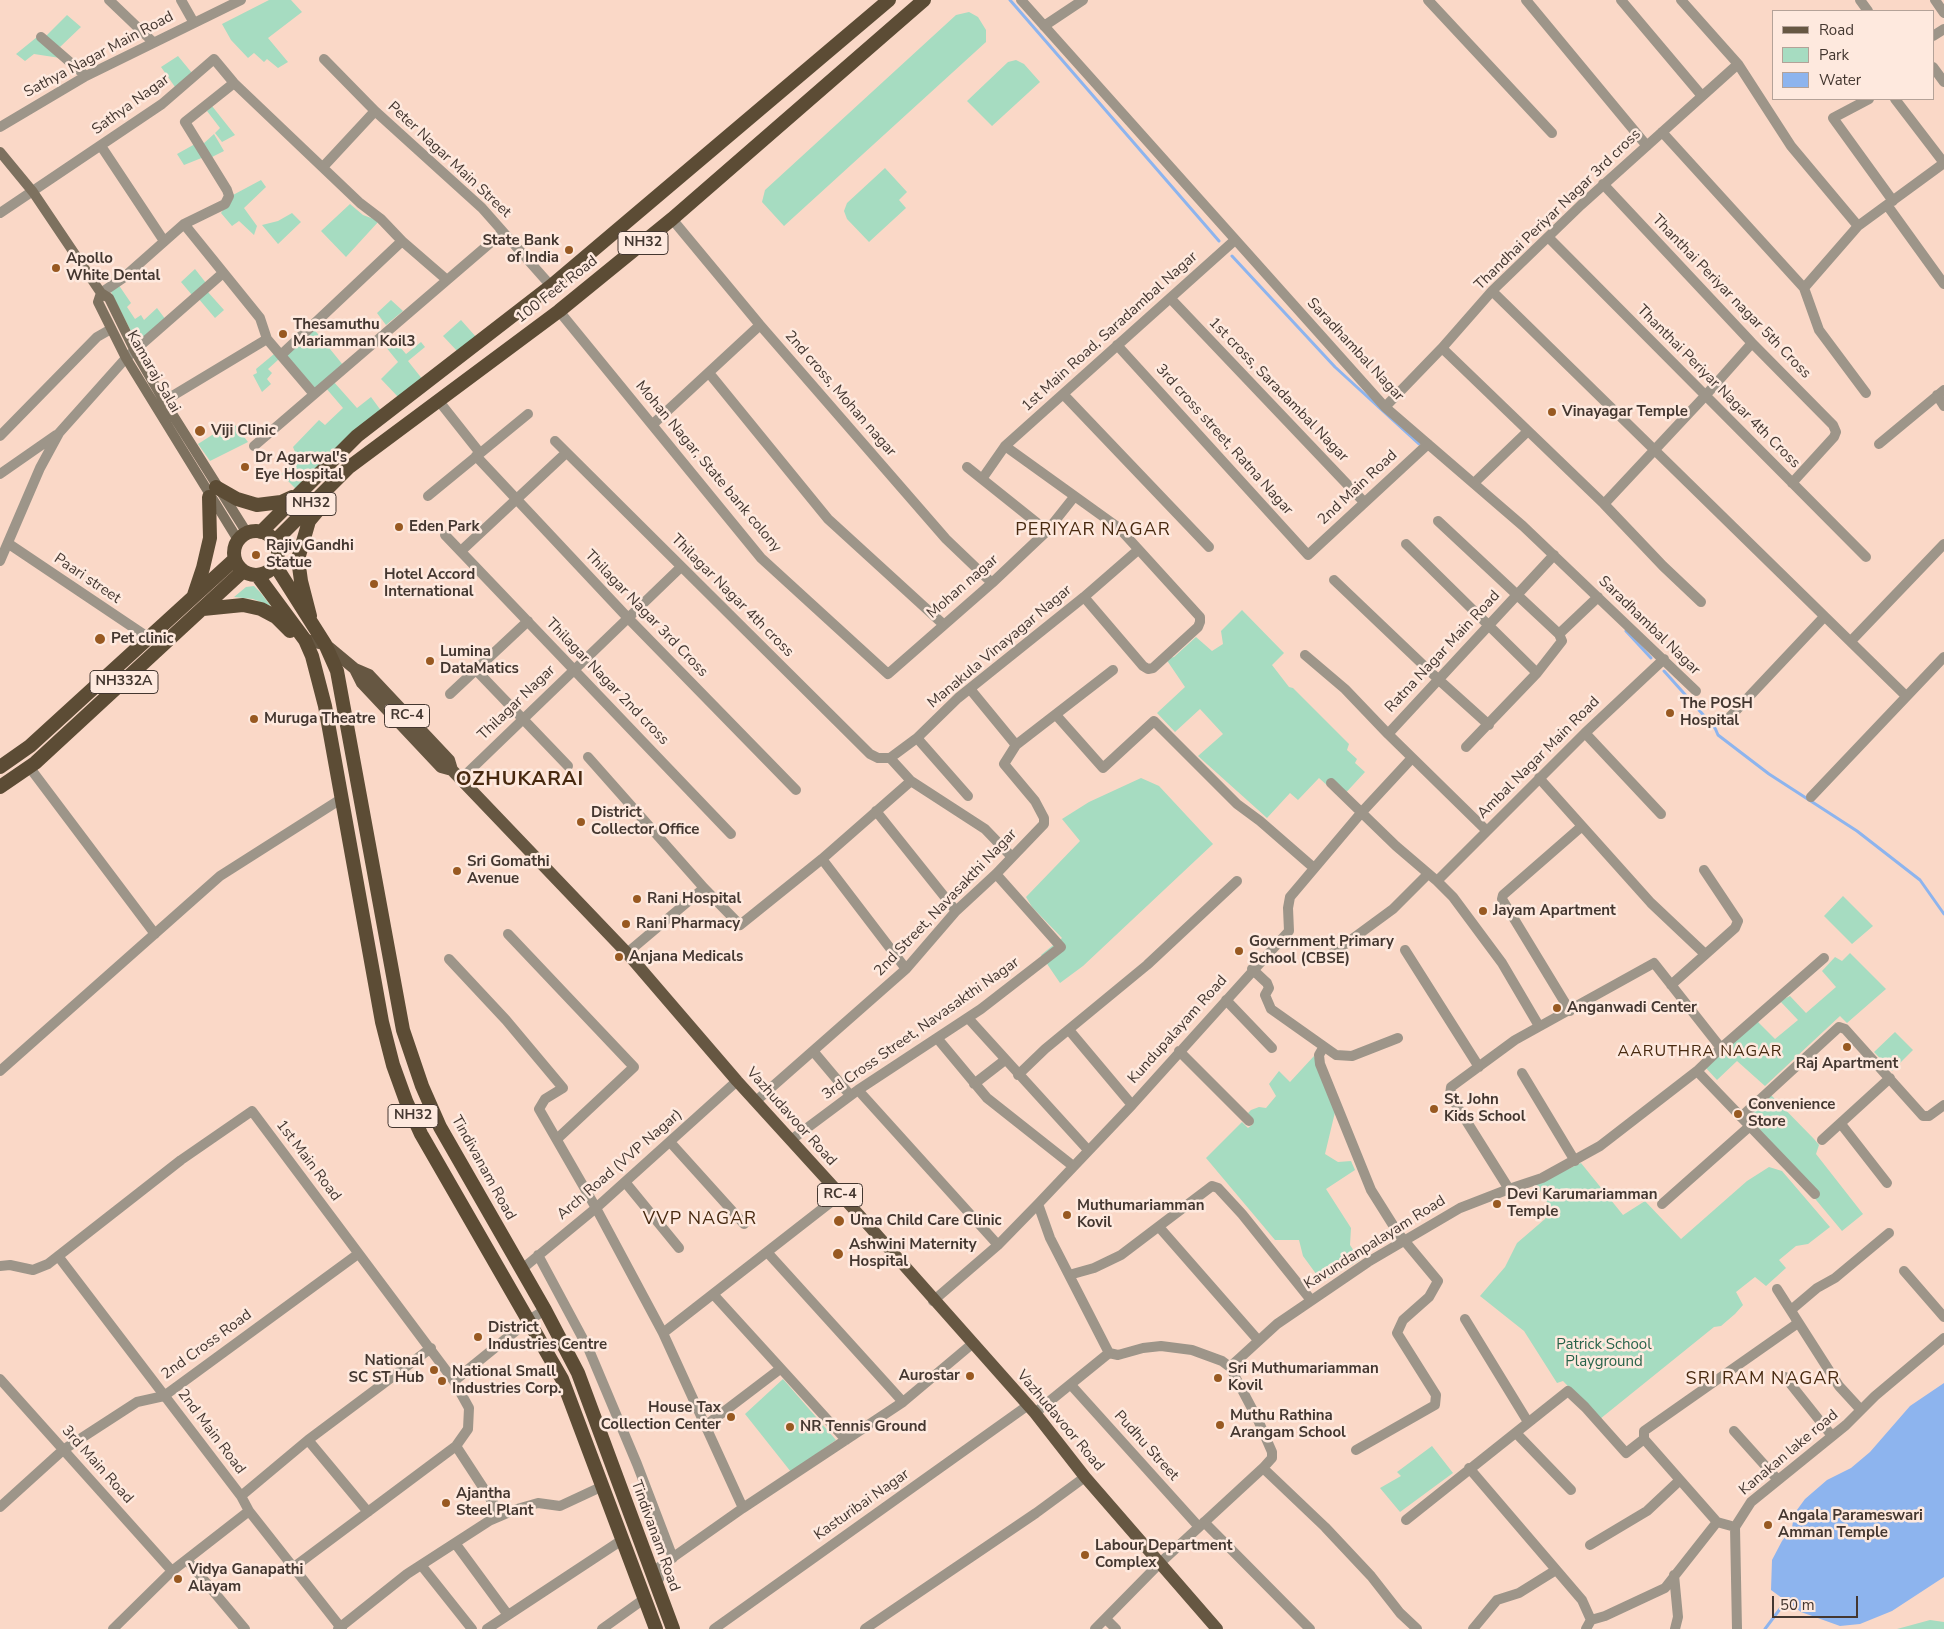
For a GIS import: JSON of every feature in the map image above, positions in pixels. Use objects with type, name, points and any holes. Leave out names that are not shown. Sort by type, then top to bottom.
[{"type":"highway","name":"100 Feet Road","points":[[249,535],[296,495],[357,436],[551,286],[889,0]]},
{"type":"highway","name":"100 Feet Road","points":[[274,542],[348,468],[559,311],[672,219],[924,0]]},
{"type":"highway","points":[[311,623],[298,559],[301,543],[309,520],[340,484],[348,468]]},
{"type":"highway","points":[[193,598],[210,538],[212,492],[257,505],[281,502],[296,495]]},
{"type":"highway","points":[[249,535],[274,542],[278,553],[275,565],[270,570],[250,574],[235,559],[234,552],[249,535]]},
{"type":"highway","name":"NH332A","points":[[0,767],[30,746],[235,559]]},
{"type":"highway","name":"Tindivanam Road","points":[[275,565],[325,644],[337,671],[403,1030],[422,1086],[440,1127],[545,1310],[578,1374],[673,1629]]},
{"type":"highway","name":"NH332A","points":[[0,787],[30,768],[203,609],[250,574]]},
{"type":"highway","name":"NH32","points":[[250,574],[304,640],[312,656],[325,706],[367,947],[393,1066],[421,1134],[562,1379],[656,1629]]},
{"type":"highway","points":[[203,609],[244,605],[261,609],[276,617],[292,632],[312,656]]},
{"type":"main road","name":"Kamaraj Salai","points":[[0,152],[33,192],[101,293],[110,298],[135,351],[212,492]]},
{"type":"main road","name":"Kamaraj Salai","points":[[101,293],[98,302],[126,358],[212,492],[249,535]]},
{"type":"main road","name":"Vazhudavoor Road","points":[[304,640],[325,644],[355,669],[362,683],[441,767],[457,774],[628,953],[737,1081],[1031,1410],[1085,1477],[1217,1629]]},
{"type":"street","points":[[109,0],[153,42]]},
{"type":"street","points":[[182,0],[194,22]]},
{"type":"street","name":"Sathya Nagar Main Road","points":[[0,127],[86,76],[241,0]]},
{"type":"street","name":"Saradhambal Nagar","points":[[1021,0],[1385,407],[1554,555],[1696,691]]},
{"type":"street","points":[[1044,26],[1083,0]]},
{"type":"street","points":[[1428,0],[1552,133]]},
{"type":"street","points":[[1526,0],[1647,146]]},
{"type":"street","points":[[1621,0],[1702,96]]},
{"type":"street","points":[[1681,0],[1738,64],[1791,146],[1858,226]]},
{"type":"street","points":[[1934,0],[1944,13]]},
{"type":"street","points":[[41,37],[86,76]]},
{"type":"street","name":"Sathya Nagar","points":[[0,213],[162,104],[214,59],[234,83],[402,241],[447,280]]},
{"type":"street","name":"Peter Nagar Main Street","points":[[324,59],[375,111],[482,208],[551,286]]},
{"type":"street","name":"Thandhai Periyar Nagar 3rd cross","points":[[1385,407],[1442,348],[1492,292],[1603,184],[1738,64]]},
{"type":"street","points":[[1934,68],[1944,82]]},
{"type":"street","points":[[101,293],[123,278],[184,224],[219,208],[229,196],[185,122],[234,83]]},
{"type":"street","points":[[1867,100],[1833,118],[1944,284]]},
{"type":"street","points":[[1804,288],[1858,226],[1944,163],[1896,100]]},
{"type":"street","points":[[323,167],[375,111]]},
{"type":"street","points":[[1662,132],[1804,288],[1819,330],[1866,393]]},
{"type":"street","points":[[101,146],[164,241]]},
{"type":"street","name":"Thanthai Periyar nagar 5th Cross","points":[[1603,184],[1752,343],[1833,424],[1836,432],[1792,483]]},
{"type":"street","name":"2nd cross, Mohan nagar","points":[[672,219],[760,325],[946,539],[992,583]]},
{"type":"street","points":[[184,224],[260,318],[267,339],[313,393]]},
{"type":"street","points":[[254,446],[313,393],[503,232]]},
{"type":"street","name":"Thanthai Periyar Nagar 4th Cross","points":[[1549,238],[1866,557]]},
{"type":"street","name":"1st Main Road, Saradambal Nagar","points":[[982,479],[1005,446],[1235,240]]},
{"type":"street","points":[[280,355],[402,241]]},
{"type":"street","points":[[0,474],[59,432],[126,358],[223,273]]},
{"type":"street","points":[[1492,292],[1906,696]]},
{"type":"street","name":"1st cross, Saradambal Nagar","points":[[1170,298],[1364,502]]},
{"type":"street","name":"Mohan Nagar, State bank colony","points":[[559,311],[761,558],[888,674]]},
{"type":"street","points":[[653,424],[760,325]]},
{"type":"street","points":[[0,436],[97,337],[110,329]]},
{"type":"street","points":[[164,401],[267,339]]},
{"type":"street","points":[[1604,504],[1656,450],[1752,343]]},
{"type":"street","name":"3rd cross street, Ratna Nagar","points":[[1118,345],[1308,555]]},
{"type":"street","points":[[1442,348],[1604,504],[1663,566],[1701,602]]},
{"type":"street","points":[[709,373],[828,519],[943,624]]},
{"type":"street","points":[[1879,444],[1941,392],[1944,406]]},
{"type":"street","points":[[1064,394],[1209,547]]},
{"type":"street","name":"Thilagar Nagar 3rd Cross","points":[[438,400],[478,455],[515,499],[796,790]]},
{"type":"street","points":[[428,496],[528,414]]},
{"type":"street","points":[[1474,484],[1528,431]]},
{"type":"street","points":[[0,561],[9,544],[40,468],[59,432]]},
{"type":"street","name":"Thilagar Nagar 4th cross","points":[[555,441],[870,754],[878,758],[890,758]]},
{"type":"street","name":"2nd Main Road","points":[[1308,555],[1428,444]]},
{"type":"street","points":[[1005,446],[1119,528],[1200,617],[1200,622],[1198,627],[1153,668],[1148,669],[1143,666],[1084,597]]},
{"type":"street","points":[[461,551],[566,453]]},
{"type":"street","points":[[967,467],[1047,531]]},
{"type":"street","name":"Mohan nagar","points":[[888,674],[992,583],[1047,531],[1074,497]]},
{"type":"street","points":[[1438,521],[1559,634],[1562,641],[1558,649],[1489,725],[1466,747]]},
{"type":"street","name":"Thilagar Nagar 2nd cross","points":[[445,534],[731,834]]},
{"type":"street","name":"Paari street","points":[[9,544],[149,638]]},
{"type":"street","points":[[1406,544],[1537,672]]},
{"type":"street","points":[[1851,641],[1944,544]]},
{"type":"street","name":"Manakula Vinayagar Nagar","points":[[890,758],[917,738],[970,689],[1084,597],[1138,550]]},
{"type":"street","name":"Ratna Nagar Main Road","points":[[1487,831],[1388,734],[1554,555]]},
{"type":"street","name":"Thilagar Nagar","points":[[457,774],[523,718],[681,567]]},
{"type":"street","points":[[1334,580],[1438,680],[1489,725]]},
{"type":"street","points":[[1559,634],[1598,597]]},
{"type":"street","points":[[1726,721],[1824,617]]},
{"type":"street","points":[[450,694],[528,621]]},
{"type":"street","points":[[1306,654],[1345,689],[1388,734]]},
{"type":"street","points":[[1811,797],[1944,656]]},
{"type":"street","name":"Ambal Nagar Main Road","points":[[1437,881],[1585,733],[1664,659]]},
{"type":"street","points":[[475,669],[568,766]]},
{"type":"street","points":[[970,689],[1016,745],[1113,670]]},
{"type":"street","points":[[1056,715],[1102,768],[1154,721],[1237,804],[1260,821],[1314,868]]},
{"type":"street","points":[[1585,733],[1661,814]]},
{"type":"street","points":[[917,738],[968,796]]},
{"type":"street","name":"2nd Street, Navasakthi Nagar","points":[[756,1101],[906,969],[956,910],[996,874],[1011,856],[1044,824],[1044,818],[1035,801],[1004,764],[1016,745]]},
{"type":"street","points":[[588,757],[704,888],[740,925],[822,859],[911,781]]},
{"type":"street","points":[[890,758],[911,781],[985,829],[1011,856]]},
{"type":"street","name":"Kundupalayam Road","points":[[933,1301],[998,1245],[1038,1204],[1132,1105],[1288,931],[1290,897],[1360,813],[1412,758]]},
{"type":"street","points":[[30,768],[155,934]]},
{"type":"street","points":[[1539,778],[1651,903],[1705,954]]},
{"type":"street","points":[[1331,783],[1360,813],[1453,897],[1502,963],[1539,1026]]},
{"type":"street","points":[[0,1071],[220,876],[341,799]]},
{"type":"street","points":[[876,811],[956,910]]},
{"type":"street","points":[[1570,1011],[1502,899],[1503,895],[1581,827]]},
{"type":"street","points":[[822,859],[906,969]]},
{"type":"street","points":[[1671,985],[1734,928],[1738,921],[1704,870]]},
{"type":"street","name":"3rd Cross Street, Navasakthi Nagar","points":[[791,1140],[854,1093],[968,1018],[1021,980],[1061,947],[996,874]]},
{"type":"street","points":[[1329,956],[1393,909],[1428,874]]},
{"type":"street","points":[[1018,1075],[1068,1030],[1147,965],[1237,881]]},
{"type":"street","points":[[628,953],[704,888]]},
{"type":"street","points":[[508,934],[634,1067],[557,1138]]},
{"type":"street","points":[[1404,950],[1479,1066]]},
{"type":"street","name":"Kavundanpalayam Road","points":[[1230,1367],[1258,1340],[1311,1300],[1368,1262],[1460,1208],[1542,1178],[1600,1146],[1698,1071],[1721,1048],[1824,958]]},
{"type":"street","points":[[449,959],[506,1020],[563,1088],[545,1099],[539,1109],[596,1208],[663,1333],[743,1508]]},
{"type":"street","points":[[1509,1189],[1488,1158],[1449,1090],[1479,1066],[1539,1026],[1570,1011],[1654,963],[1721,1048]]},
{"type":"street","points":[[1252,969],[1270,988],[1265,995],[1271,1009],[1323,1048],[1336,1055],[1352,1056],[1398,1038]]},
{"type":"street","points":[[1226,1000],[1272,1048]]},
{"type":"street","points":[[968,1018],[1088,1150]]},
{"type":"street","points":[[1741,1117],[1840,1027],[1890,1078],[1923,1116],[1929,1116],[1944,1105]]},
{"type":"street","points":[[1068,1030],[1132,1105]]},
{"type":"street","points":[[937,1038],[974,1084],[1002,1110],[1073,1166]]},
{"type":"street","points":[[1323,1048],[1319,1055],[1320,1064],[1371,1190],[1404,1241],[1438,1281],[1429,1297],[1403,1320],[1398,1333],[1436,1395],[1434,1405],[1356,1450]]},
{"type":"street","points":[[813,1051],[998,1245]]},
{"type":"street","points":[[1179,1051],[1249,1122]]},
{"type":"street","points":[[974,1084],[1005,1060]]},
{"type":"street","points":[[1698,1071],[1815,1194]]},
{"type":"street","points":[[1522,1073],[1575,1161]]},
{"type":"street","points":[[1822,1140],[1890,1078]]},
{"type":"street","name":"Arch Road (VVP Nagar)","points":[[522,1269],[596,1208],[737,1081]]},
{"type":"street","name":"1st Main Road","points":[[0,1266],[10,1265],[33,1270],[48,1264],[181,1160],[252,1111],[454,1381],[469,1408],[468,1429],[456,1446]]},
{"type":"street","points":[[1841,1124],[1887,1182]]},
{"type":"street","points":[[1662,1204],[1750,1126]]},
{"type":"street","points":[[670,1142],[744,1224]]},
{"type":"street","points":[[625,1182],[678,1248]]},
{"type":"street","points":[[1069,1275],[1094,1268],[1121,1255],[1212,1186],[1218,1188],[1271,1247],[1311,1300]]},
{"type":"street","points":[[663,1333],[840,1195]]},
{"type":"street","points":[[1038,1204],[1050,1238],[1109,1353]]},
{"type":"street","points":[[1159,1227],[1258,1340]]},
{"type":"street","points":[[1798,1323],[1791,1310],[1817,1288],[1835,1278],[1889,1233]]},
{"type":"street","points":[[767,1252],[903,1402]]},
{"type":"street","name":"2nd Cross Road","points":[[0,1507],[62,1450],[137,1402],[164,1396],[358,1254]]},
{"type":"street","points":[[538,1255],[593,1358],[673,1558]]},
{"type":"street","name":"2nd Main Road","points":[[58,1256],[340,1628]]},
{"type":"street","points":[[1904,1271],[1944,1317]]},
{"type":"street","points":[[1777,1289],[1839,1386],[1861,1410]]},
{"type":"street","points":[[713,1294],[846,1440]]},
{"type":"street","points":[[454,1381],[529,1320],[545,1310]]},
{"type":"street","points":[[1465,1319],[1528,1422]]},
{"type":"street","points":[[1737,1629],[1735,1527],[1717,1522],[1644,1440],[1644,1431],[1798,1323]]},
{"type":"street","name":"Kanakan lake road","points":[[1735,1527],[1751,1502],[1832,1436],[1944,1338]]},
{"type":"street","points":[[678,1629],[655,1570],[743,1508],[903,1402],[972,1344]]},
{"type":"street","points":[[1095,1629],[1160,1564],[1272,1458],[1272,1452],[1258,1420],[1230,1367],[1222,1361],[1192,1350],[1161,1346],[1143,1348],[1118,1355],[1109,1353]]},
{"type":"street","points":[[241,1496],[308,1440],[431,1348]]},
{"type":"street","points":[[1031,1410],[1071,1385],[1109,1353]]},
{"type":"street","points":[[705,1426],[780,1369]]},
{"type":"street","points":[[1784,1377],[1832,1436]]},
{"type":"street","name":"3rd Main Road","points":[[0,1379],[172,1570]]},
{"type":"street","name":"Pudhu Street","points":[[1071,1385],[1201,1525],[1310,1629]]},
{"type":"street","points":[[1406,1520],[1568,1391],[1585,1406],[1626,1453],[1644,1440]]},
{"type":"street","name":"Kasturibai Nagar","points":[[714,1629],[1031,1410]]},
{"type":"street","points":[[1734,1431],[1778,1480]]},
{"type":"street","points":[[1516,1433],[1571,1490]]},
{"type":"street","points":[[308,1440],[368,1512]]},
{"type":"street","points":[[294,1567],[456,1446],[501,1515]]},
{"type":"street","points":[[1263,1468],[1297,1498],[1342,1545],[1371,1576],[1400,1614],[1417,1629]]},
{"type":"street","points":[[1469,1468],[1582,1600],[1588,1624],[1665,1588],[1717,1522]]},
{"type":"street","points":[[865,1629],[1036,1514],[1085,1477]]},
{"type":"street","points":[[1590,1545],[1647,1511],[1680,1480]]},
{"type":"street","points":[[340,1628],[421,1565],[501,1515],[538,1503],[560,1506],[603,1486]]},
{"type":"street","points":[[113,1629],[172,1570],[250,1511]]},
{"type":"street","points":[[488,1629],[622,1540]]},
{"type":"street","points":[[455,1543],[508,1615]]},
{"type":"street","points":[[187,1560],[245,1629]]},
{"type":"street","points":[[421,1565],[472,1629]]},
{"type":"street","points":[[1479,1627],[1497,1600],[1519,1593],[1556,1570]]},
{"type":"street","points":[[1674,1575],[1678,1616],[1675,1629]]},
{"type":"street","points":[[602,1629],[644,1599]]},
{"type":"street","points":[[1106,1619],[1116,1629]]},
{"type":"green space","points":[[269,0],[291,0],[302,12],[268,38],[288,62],[278,68],[267,59],[264,62],[254,53],[248,58],[231,40],[222,24]]},
{"type":"green space","points":[[969,12],[978,17],[986,30],[986,42],[784,226],[762,202],[765,190],[956,15]]},
{"type":"green space","points":[[67,15],[81,27],[60,47],[45,37]]},
{"type":"green space","points":[[37,37],[60,58],[34,54],[25,61],[16,54]]},
{"type":"green space","points":[[178,56],[192,73],[175,87],[161,67]]},
{"type":"green space","points":[[1016,60],[1024,64],[1040,82],[992,126],[967,101],[1008,62]]},
{"type":"green space","points":[[212,106],[235,135],[222,142],[215,133],[220,128],[207,111]]},
{"type":"green space","points":[[214,134],[224,151],[210,158],[203,144]]},
{"type":"green space","points":[[195,144],[204,157],[184,165],[177,154]]},
{"type":"green space","points":[[885,168],[907,192],[899,200],[906,208],[869,242],[847,219],[844,211],[847,203]]},
{"type":"green space","points":[[261,180],[266,187],[244,208],[257,226],[254,235],[239,221],[232,226],[221,213],[233,195]]},
{"type":"green space","points":[[350,204],[363,215],[379,221],[346,257],[321,231]]},
{"type":"green space","points":[[292,213],[301,222],[278,244],[262,225],[278,221]]},
{"type":"green space","points":[[195,269],[206,283],[192,295],[181,282]]},
{"type":"green space","points":[[118,284],[131,303],[127,307],[135,319],[141,315],[144,320],[157,308],[166,320],[138,345],[110,290]]},
{"type":"green space","points":[[207,291],[224,310],[215,318],[198,298]]},
{"type":"green space","points":[[391,300],[403,311],[386,325],[377,313]]},
{"type":"green space","points":[[461,320],[477,338],[458,352],[443,336]]},
{"type":"green space","points":[[313,328],[343,365],[315,388],[285,354]]},
{"type":"green space","points":[[389,334],[406,354],[421,342],[425,347],[408,361],[423,380],[400,399],[381,379],[398,362],[381,341]]},
{"type":"green space","points":[[274,354],[279,359],[268,369],[272,373],[267,379],[271,384],[262,392],[253,375],[257,373],[256,369]]},
{"type":"green space","points":[[333,381],[357,408],[371,397],[382,412],[297,490],[281,474],[298,459],[293,447],[319,420],[325,425],[343,408],[325,387]]},
{"type":"green space","points":[[235,425],[248,442],[210,461],[198,444],[223,428],[226,432]]},
{"type":"green space","points":[[254,586],[271,606],[253,599],[234,597],[246,587]]},
{"type":"green space","points":[[1242,610],[1284,653],[1272,665],[1289,687],[1293,688],[1349,744],[1347,750],[1357,759],[1355,763],[1365,772],[1341,798],[1319,778],[1298,800],[1290,793],[1267,818],[1198,756],[1223,734],[1200,709],[1175,732],[1157,713],[1185,687],[1166,659],[1174,657],[1196,637],[1212,651],[1223,644],[1221,631]]},
{"type":"green space","points":[[1141,778],[1159,786],[1213,844],[1083,966],[1060,983],[1041,955],[1062,938],[1032,907],[1026,897],[1080,841],[1062,819],[1089,802]]},
{"type":"green space","points":[[1843,896],[1873,926],[1852,944],[1824,916]]},
{"type":"green space","points":[[1850,953],[1886,989],[1847,1023],[1840,1016],[1765,1086],[1737,1061],[1717,1080],[1706,1068],[1757,1021],[1775,1039],[1798,1020],[1780,1001],[1790,996],[1806,1013],[1836,987],[1822,971],[1835,957],[1842,961]]},
{"type":"green space","points":[[1895,1032],[1913,1050],[1892,1071],[1874,1052]]},
{"type":"green space","points":[[1314,1056],[1336,1108],[1325,1154],[1338,1162],[1351,1161],[1355,1170],[1326,1189],[1351,1228],[1350,1245],[1360,1260],[1322,1282],[1303,1256],[1299,1240],[1275,1240],[1206,1158],[1242,1122],[1248,1128],[1253,1124],[1248,1113],[1259,1107],[1266,1108],[1276,1096],[1269,1084],[1279,1071],[1290,1082]]},
{"type":"green space","points":[[1770,1094],[1819,1145],[1816,1154],[1863,1214],[1842,1231],[1746,1116]]},
{"type":"green space","name":"Patrick School Playground","points":[[1581,1163],[1623,1215],[1645,1201],[1681,1239],[1747,1181],[1769,1167],[1782,1171],[1830,1227],[1808,1244],[1796,1246],[1779,1260],[1786,1268],[1766,1286],[1755,1277],[1736,1292],[1743,1305],[1735,1314],[1721,1326],[1714,1327],[1600,1419],[1563,1381],[1557,1383],[1524,1331],[1480,1296],[1505,1267],[1517,1243],[1545,1219],[1550,1207],[1536,1184]]},
{"type":"green space","name":"NR Tennis Ground","points":[[783,1379],[836,1440],[791,1472],[745,1414]]},
{"type":"green space","points":[[1432,1446],[1453,1473],[1400,1512],[1380,1488],[1401,1476],[1397,1472]]},
{"type":"green space","points":[[1930,1620],[1944,1622],[1944,1629],[1897,1629]]},
{"type":"water","points":[[1944,1383],[1944,1577],[1892,1611],[1860,1624],[1840,1626],[1801,1612],[1771,1590],[1772,1560],[1782,1541],[1792,1528],[1794,1514],[1805,1499],[1827,1480],[1851,1468],[1870,1452],[1910,1406]]},
{"type":"waterway","points":[[1010,0],[1219,241]]},
{"type":"waterway","points":[[1232,256],[1335,367],[1419,444]]},
{"type":"waterway","points":[[1626,631],[1651,658]]},
{"type":"waterway","points":[[1664,671],[1715,728],[1718,735],[1769,774],[1857,831],[1920,880],[1944,914]]},
{"type":"waterway","points":[[1765,1629],[1786,1601]]},
{"type":"place","name":"State Bank of India","points":[[569,250]]},
{"type":"place","name":"Apollo White Dental","points":[[56,268]]},
{"type":"place","name":"Thesamuthu Mariamman Koil3","points":[[283,334]]},
{"type":"place","name":"Vinayagar Temple","points":[[1552,412]]},
{"type":"place","name":"Viji Clinic","points":[[200,431]]},
{"type":"place","name":"Dr Agarwal's Eye Hospital","points":[[245,467]]},
{"type":"place","name":"Eden Park","points":[[399,527]]},
{"type":"place","name":"Rajiv Gandhi Statue","points":[[256,555]]},
{"type":"place","name":"Hotel Accord International","points":[[374,584]]},
{"type":"place","name":"Pet clinic","points":[[100,639]]},
{"type":"place","name":"Lumina DataMatics","points":[[430,661]]},
{"type":"place","name":"The POSH Hospital","points":[[1670,713]]},
{"type":"place","name":"Muruga Theatre","points":[[254,719]]},
{"type":"place","name":"District Collector Office","points":[[581,822]]},
{"type":"place","name":"Sri Gomathi Avenue","points":[[457,871]]},
{"type":"place","name":"Rani Hospital","points":[[637,899]]},
{"type":"place","name":"Jayam Apartment","points":[[1483,911]]},
{"type":"place","name":"Rani Pharmacy","points":[[626,924]]},
{"type":"place","name":"Government Primary School (CBSE)","points":[[1239,951]]},
{"type":"place","name":"Anjana Medicals","points":[[619,957]]},
{"type":"place","name":"Anganwadi Center","points":[[1557,1008]]},
{"type":"place","name":"Raj Apartment","points":[[1847,1047]]},
{"type":"place","name":"St. John Kids School","points":[[1434,1109]]},
{"type":"place","name":"Convenience Store","points":[[1738,1114]]},
{"type":"place","name":"Devi Karumariamman Temple","points":[[1497,1204]]},
{"type":"place","name":"Muthumariamman Kovil","points":[[1067,1215]]},
{"type":"place","name":"Uma Child Care Clinic","points":[[839,1221]]},
{"type":"place","name":"Ashwini Maternity Hospital","points":[[838,1254]]},
{"type":"place","name":"District Industries Centre","points":[[478,1337]]},
{"type":"place","name":"National SC ST Hub","points":[[434,1370]]},
{"type":"place","name":"Aurostar","points":[[970,1376]]},
{"type":"place","name":"Sri Muthumariamman Kovil","points":[[1218,1378]]},
{"type":"place","name":"National Small Industries Corp.","points":[[442,1381]]},
{"type":"place","name":"House Tax Collection Center","points":[[731,1417]]},
{"type":"place","name":"Muthu Rathina Arangam School","points":[[1220,1425]]},
{"type":"place","name":"NR Tennis Ground","points":[[790,1427]]},
{"type":"place","name":"Ajantha Steel Plant","points":[[446,1503]]},
{"type":"place","name":"Angala Parameswari Amman Temple","points":[[1768,1525]]},
{"type":"place","name":"Labour Department Complex","points":[[1085,1555]]},
{"type":"place","name":"Vidya Ganapathi Alayam","points":[[178,1579]]},
{"type":"district","name":"PERIYAR NAGAR","points":[[1093,531]]},
{"type":"district","name":"OZHUKARAI","points":[[520,780]]},
{"type":"district","name":"AARUTHRA NAGAR","points":[[1700,1052]]},
{"type":"district","name":"VVP NAGAR","points":[[700,1220]]},
{"type":"district","name":"SRI RAM NAGAR","points":[[1763,1380]]}]
